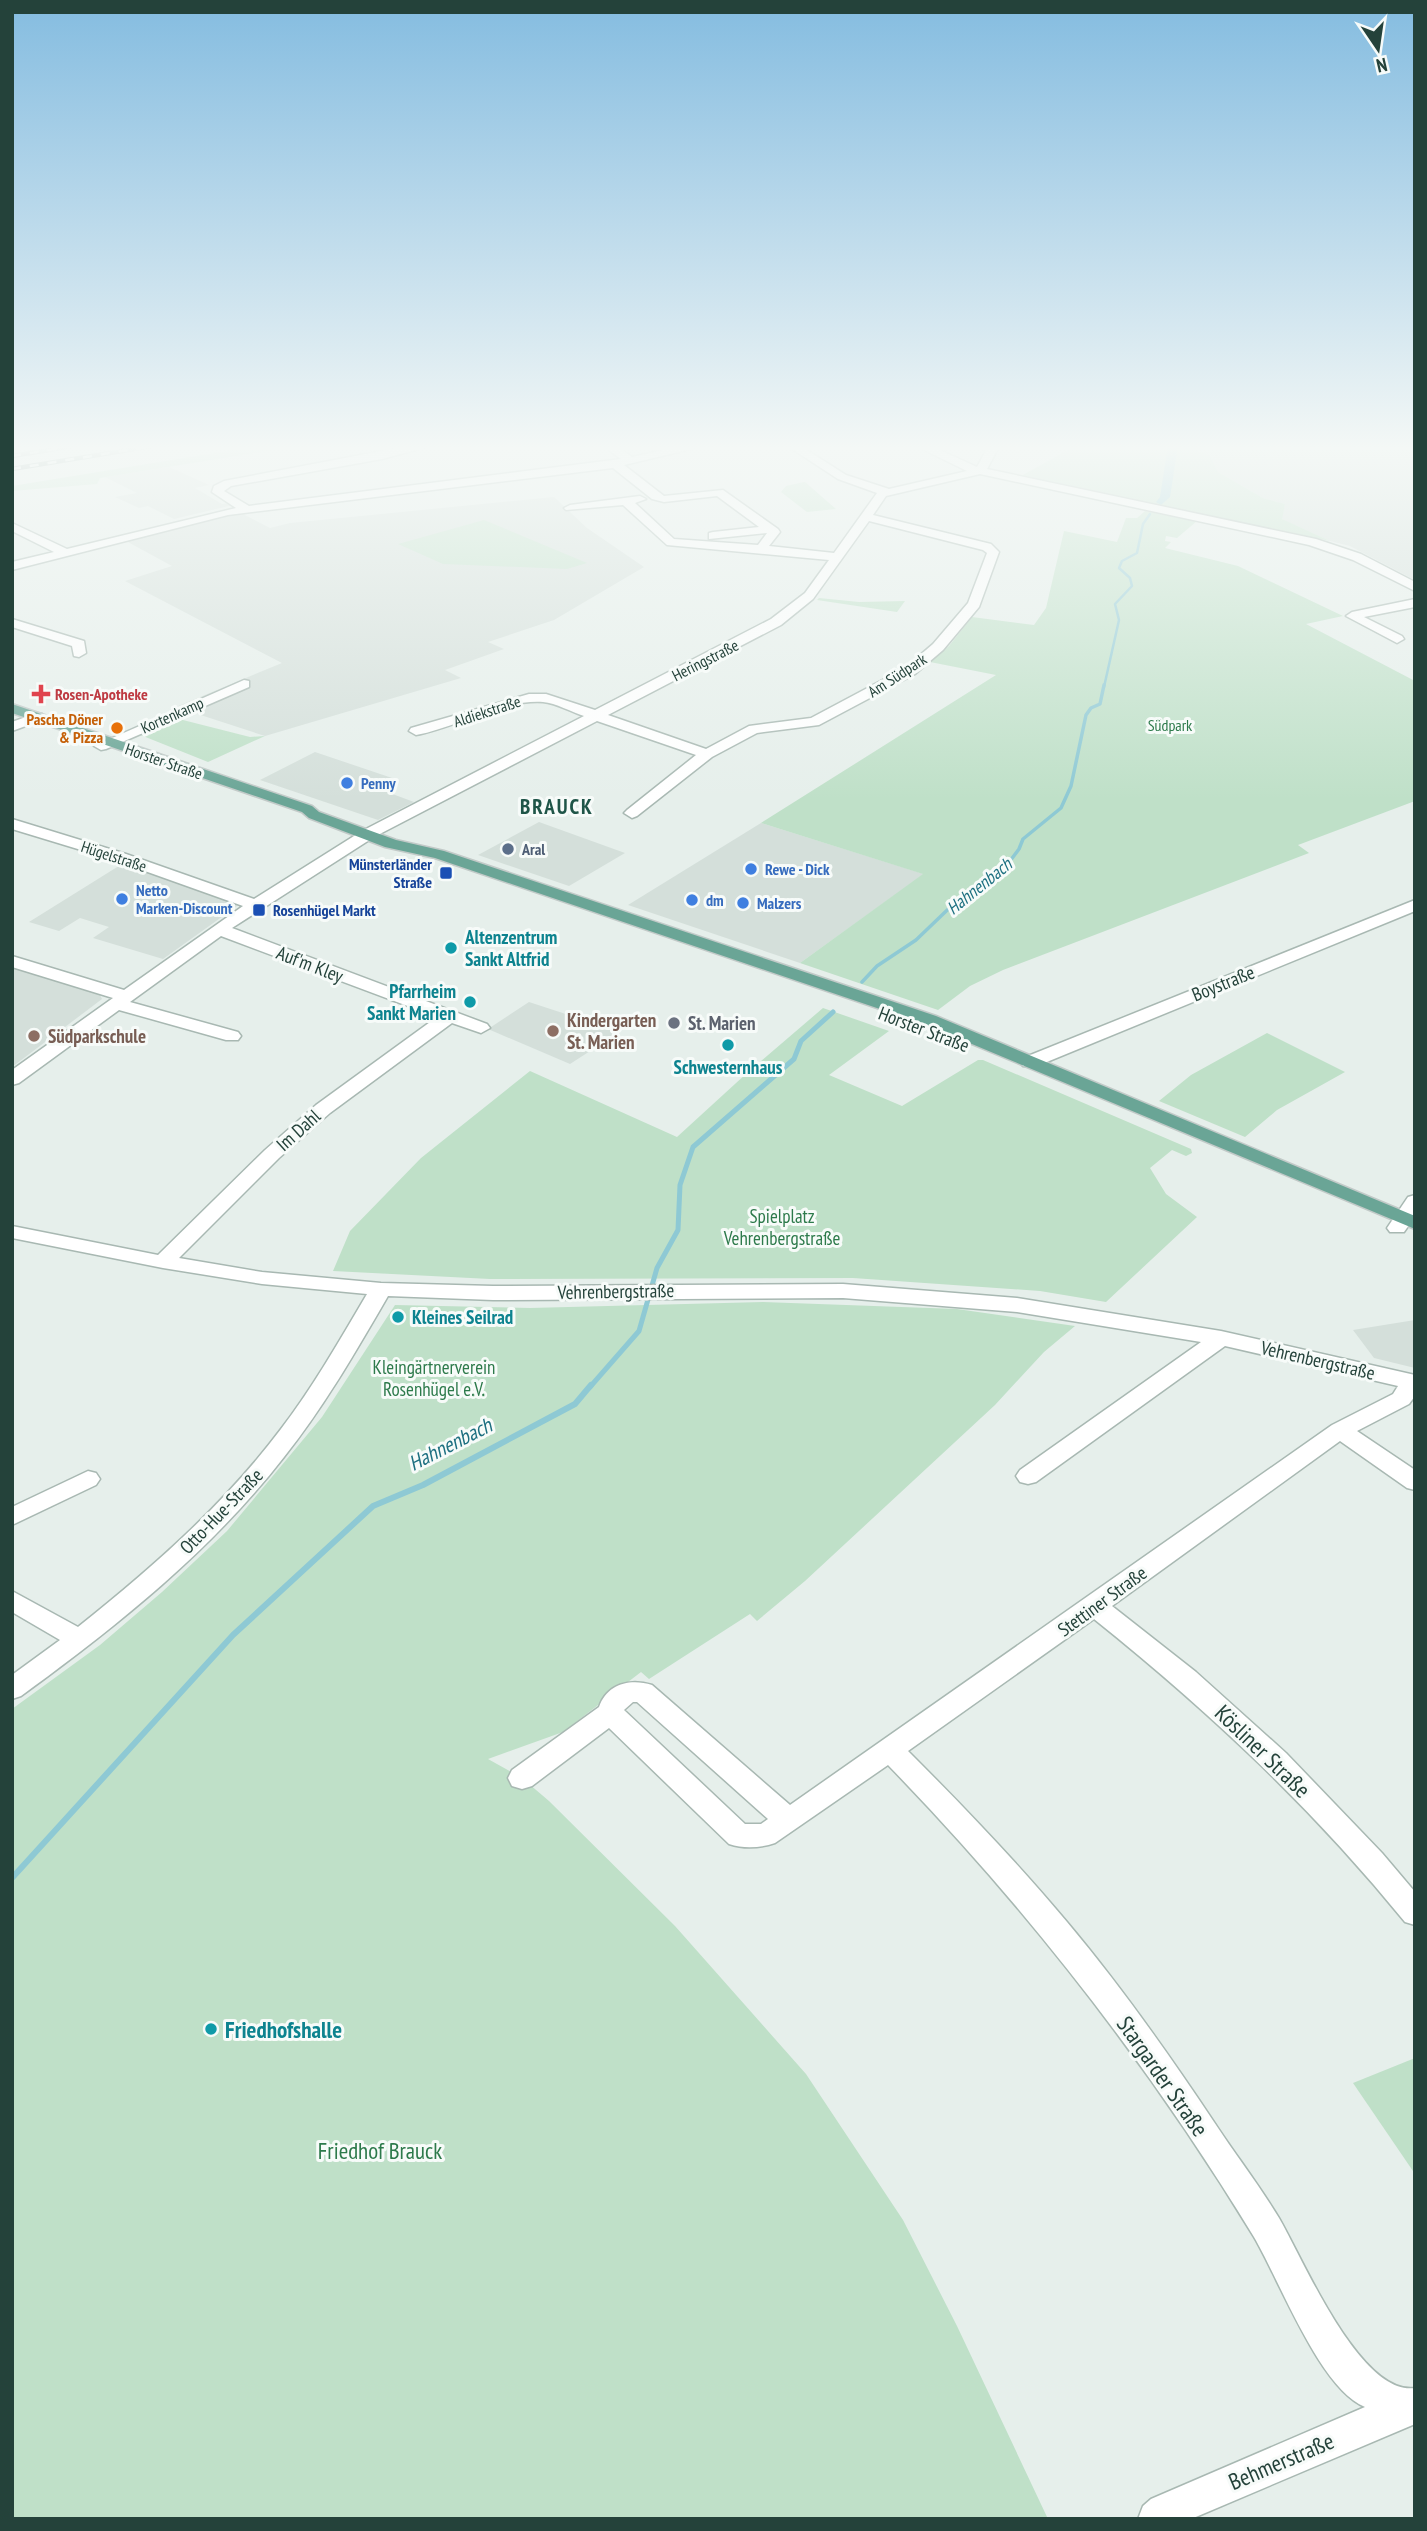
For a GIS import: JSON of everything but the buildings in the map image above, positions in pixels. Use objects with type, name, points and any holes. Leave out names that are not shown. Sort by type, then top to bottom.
[{"type":"main road","name":"Horster Straße","points":[[12,708],[22,720],[105,744],[299,814],[314,815],[422,852],[438,853],[929,1020],[1409,1221]]},
{"type":"main road","name":"Horster Straße","points":[[422,852],[432,860],[921,1026],[1409,1221]]},
{"type":"street","name":"Heringstraße","points":[[368,834],[776,622],[799,606],[832,563]]},
{"type":"street","name":"Am Südpark","points":[[632,813],[707,754],[754,729],[814,722],[910,671],[939,647],[974,604],[989,563]]},
{"type":"street","points":[[1369,563],[1415,587]]},
{"type":"street","points":[[1397,639],[1352,616],[1415,603]]},
{"type":"street","points":[[12,623],[79,644],[79,653]]},
{"type":"street","name":"Kortenkamp","points":[[105,744],[244,684]]},
{"type":"street","name":"Aldiekstraße","points":[[416,730],[434,728],[526,697],[546,698],[598,715]]},
{"type":"street","points":[[598,715],[707,754]]},
{"type":"street","name":"Hügelstraße","points":[[12,824],[120,857],[255,905]]},
{"type":"street","points":[[12,1079],[219,929],[368,834]]},
{"type":"street","name":"Boystraße","points":[[1030,1062],[1415,905]]},
{"type":"street","name":"Auf'm Kley","points":[[219,929],[481,1028]]},
{"type":"street","points":[[12,961],[232,1035]]},
{"type":"street","name":"Im Dahl","points":[[163,1262],[272,1154],[323,1109],[382,1063],[449,1017]]},
{"type":"street","name":"Vehrenbergstraße","points":[[12,1233],[262,1278],[381,1289],[493,1293],[843,1291],[927,1296],[1070,1311],[1221,1338],[1414,1383]]},
{"type":"street","name":"Otto-Hue-Straße","points":[[12,1689],[81,1640],[180,1554],[243,1491],[321,1391],[381,1289]]},
{"type":"street","points":[[1027,1476],[1221,1338]]},
{"type":"street","name":"Stettiner Straße","points":[[610,1713],[739,1836],[765,1835],[789,1821],[1095,1606],[1340,1430],[1401,1399],[1414,1383]]},
{"type":"street","points":[[1340,1430],[1415,1482]]},
{"type":"street","points":[[12,1517],[88,1479]]},
{"type":"street","points":[[12,1600],[81,1640]]},
{"type":"street","name":"Kösliner Straße","points":[[1095,1606],[1188,1679],[1276,1760],[1372,1861],[1415,1913]]},
{"type":"street","points":[[523,1778],[610,1713],[614,1702],[628,1692],[643,1692],[789,1821]]},
{"type":"street","name":"Stargarder Straße","points":[[890,1750],[970,1831],[1057,1931],[1148,2050],[1266,2227],[1339,2361],[1368,2391],[1411,2407]]},
{"type":"street","name":"Behmerstraße","points":[[1156,2519],[1164,2512],[1411,2407]]},
{"type":"shaded area","points":[[167,563],[638,563],[644,567],[554,620],[488,642],[504,649],[445,670],[461,678],[265,736],[176,707],[282,663],[125,581],[172,566]]},
{"type":"shaded area","points":[[1383,563],[1415,563],[1415,580]]},
{"type":"shaded area","points":[[315,752],[398,780],[379,789],[414,802],[378,820],[260,780]]},
{"type":"shaded area","points":[[539,822],[625,853],[569,886],[478,855]]},
{"type":"shaded area","points":[[761,823],[924,874],[800,963],[628,905]]},
{"type":"shaded area","points":[[122,864],[237,906],[163,959],[93,938],[109,927],[80,918],[59,931],[29,922]]},
{"type":"shaded area","name":"Südparkschule","points":[[12,967],[100,995],[102,999],[12,1067]]},
{"type":"shaded area","name":"Kindergarten St. Marien","points":[[529,1002],[618,1033],[570,1064],[488,1029]]},
{"type":"shaded area","points":[[1415,1320],[1415,1368],[1374,1358],[1353,1330]]},
{"type":"green space","points":[[441,563],[587,563],[567,569]]},
{"type":"green space","name":"Südpark","points":[[1056,563],[1226,563],[1238,566],[1343,616],[1306,624],[1415,681],[1415,801],[1298,845],[1309,853],[1003,970],[970,986],[938,1010],[800,963],[923,874],[761,823],[996,675],[930,662],[949,646],[972,617],[1034,625],[1046,608]]},
{"type":"green space","points":[[817,600],[859,602],[905,601],[897,612]]},
{"type":"green space","points":[[175,718],[250,737],[265,736],[208,762],[138,734]]},
{"type":"green space","name":"Spielplatz Vehrenbergstraße","points":[[823,1008],[889,1031],[829,1075],[902,1106],[978,1060],[983,1060],[1191,1149],[1192,1153],[1186,1156],[1172,1150],[1150,1168],[1166,1194],[1197,1217],[1106,1302],[1040,1291],[853,1278],[490,1279],[333,1271],[350,1231],[421,1158],[530,1071],[677,1137]]},
{"type":"green space","points":[[1267,1033],[1345,1072],[1277,1110],[1245,1137],[1159,1101],[1191,1075]]},
{"type":"green space","name":"Friedhof Brauck","points":[[763,1302],[957,1309],[1075,1326],[1044,1352],[995,1405],[805,1581],[757,1621],[750,1614],[649,1679],[641,1672],[563,1732],[488,1759],[522,1778],[549,1801],[675,1926],[806,2074],[903,2220],[957,2326],[1048,2519],[12,2519],[12,1709],[100,1645],[227,1531],[322,1417],[395,1305],[530,1308]]},
{"type":"green space","points":[[1415,2058],[1415,2174],[1353,2083]]},
{"type":"waterway","name":"Hahnenbach","points":[[1104,687],[1119,620],[1115,604],[1132,586],[1130,578],[1119,568],[1121,563]]},
{"type":"waterway","name":"Hahnenbach","points":[[862,982],[877,966],[916,940],[965,893],[1007,865],[1023,839],[1061,808],[1071,786],[1086,715],[1091,708],[1100,704],[1104,685]]},
{"type":"waterway","name":"Hahnenbach","points":[[590,1387],[639,1331],[657,1268],[678,1230],[680,1185],[693,1147],[794,1059],[801,1041],[833,1012]]},
{"type":"waterway","name":"Hahnenbach","points":[[12,1878],[233,1635],[373,1506],[423,1485],[575,1404],[591,1385]]},
{"type":"place","name":"Rosen-Apotheke","points":[[41,694]]},
{"type":"place","name":"Pascha Döner & Pizza","points":[[117,728]]},
{"type":"place","name":"Penny","points":[[347,783]]},
{"type":"place","name":"Aral","points":[[508,849]]},
{"type":"place","name":"Rewe - Dick","points":[[751,869]]},
{"type":"place","name":"Münsterländer Straße","points":[[446,873]]},
{"type":"place","name":"Netto Marken-Discount","points":[[122,899]]},
{"type":"place","name":"dm","points":[[692,900]]},
{"type":"place","name":"Malzers","points":[[743,903]]},
{"type":"place","name":"Rosenhügel Markt","points":[[259,910]]},
{"type":"place","name":"Altenzentrum Sankt Altfrid","points":[[451,948]]},
{"type":"place","name":"Pfarrheim Sankt Marien","points":[[470,1002]]},
{"type":"place","name":"St. Marien","points":[[674,1023]]},
{"type":"place","name":"Kindergarten St. Marien","points":[[553,1031]]},
{"type":"place","name":"Südparkschule","points":[[34,1036]]},
{"type":"place","name":"Schwesternhaus","points":[[728,1045]]},
{"type":"place","name":"Kleines Seilrad","points":[[398,1317]]},
{"type":"place","name":"Friedhofshalle","points":[[211,2029]]},
{"type":"district","name":"BRAUCK","points":[[557,806]]},
{"type":"park label","name":"Kleingärtnerverein Rosenhügel e.V.","points":[[434,1378]]}]
